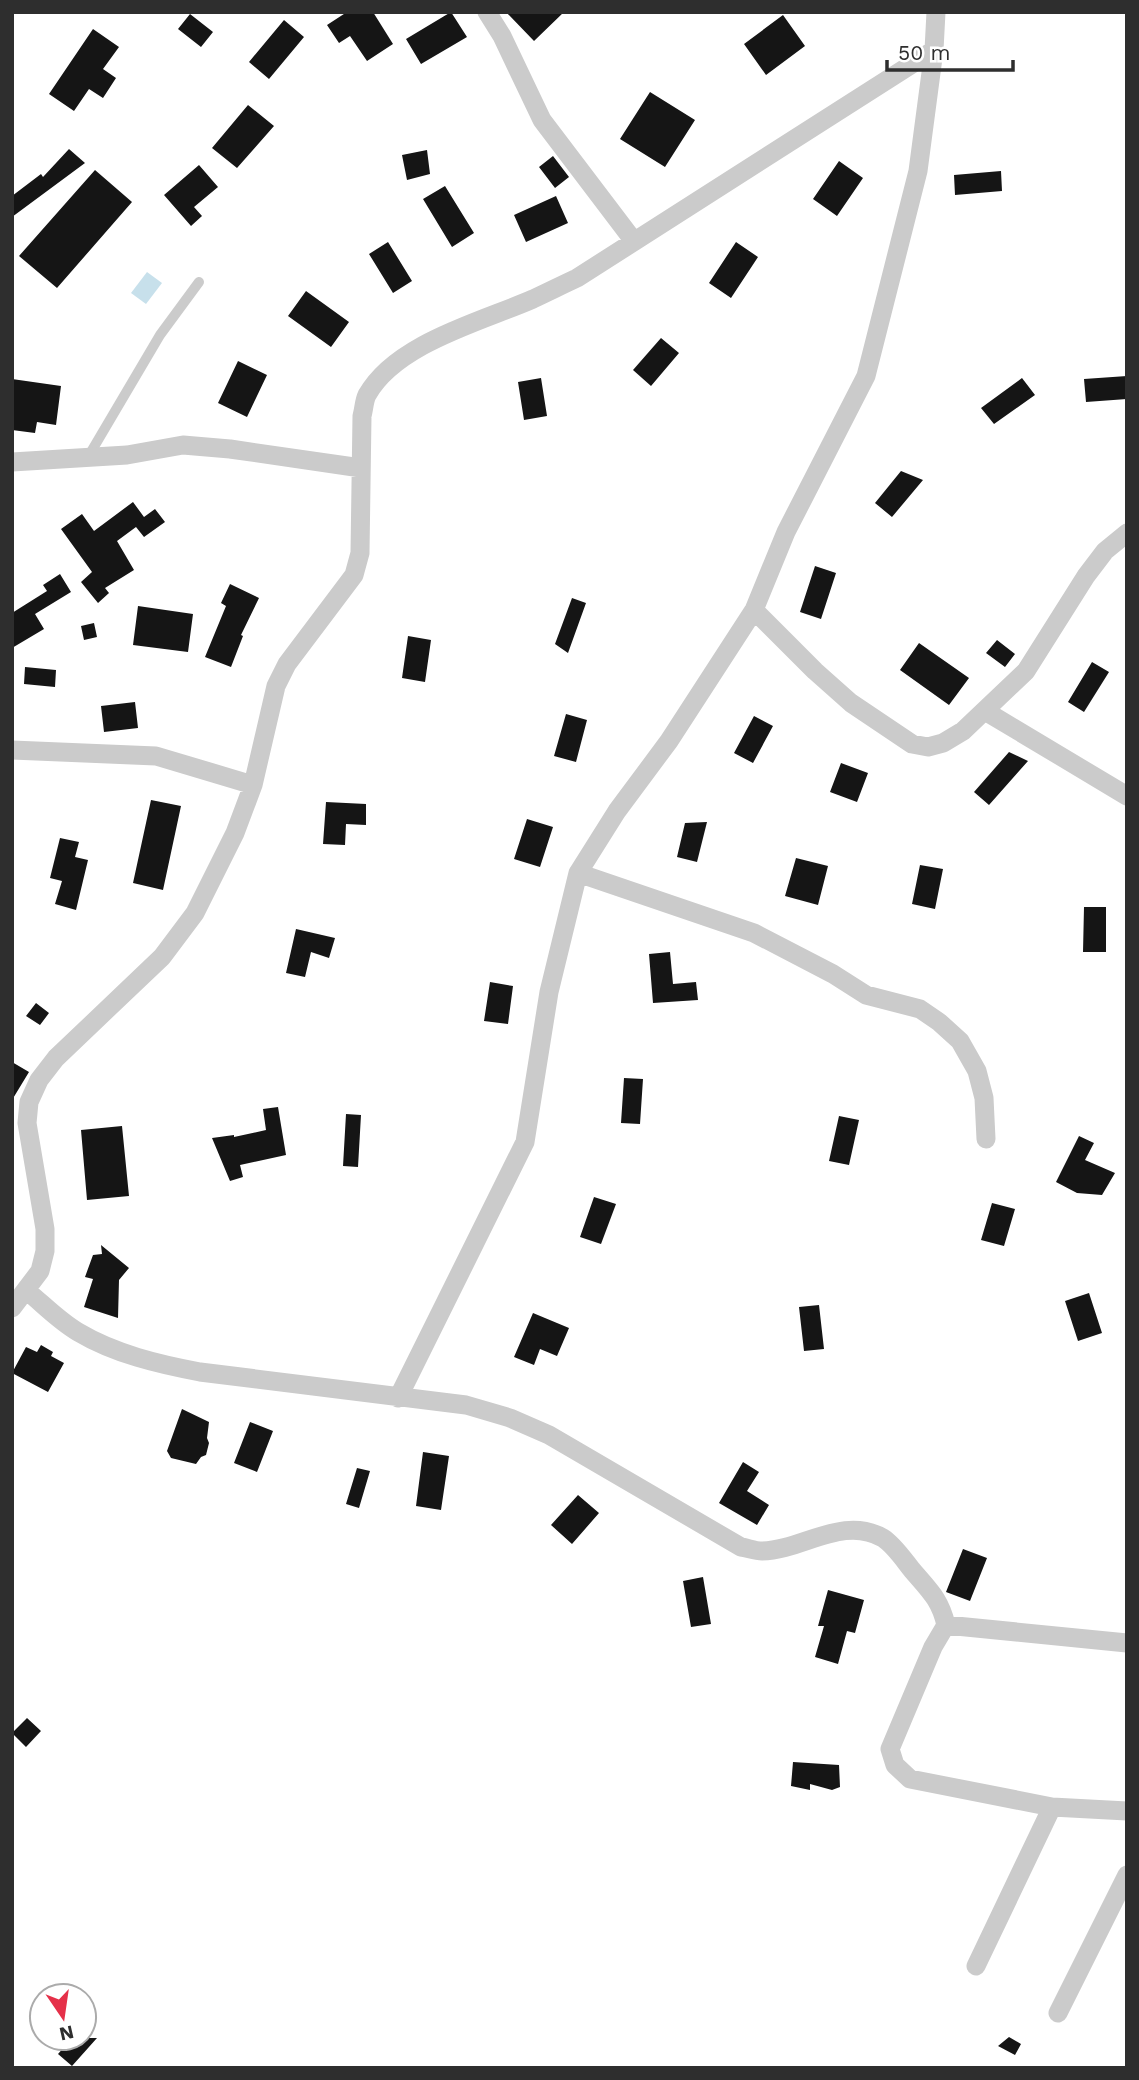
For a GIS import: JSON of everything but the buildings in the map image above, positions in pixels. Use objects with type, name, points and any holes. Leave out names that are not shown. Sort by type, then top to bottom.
[{"type":"street","points":[[488,12],[542,120],[633,240]]},
{"type":"street","points":[[398,1398],[525,1142],[549,992],[578,873],[618,811],[669,741],[754,610],[786,531],[866,376],[918,171],[934,50],[936,12]]},
{"type":"street","points":[[12,1308],[40,1271],[46,1251],[45,1229],[27,1123],[29,1102],[39,1080],[56,1058],[162,957],[179,935],[195,913],[234,833],[253,785],[276,686],[287,664],[354,575],[360,553],[362,416],[366,396],[381,377],[408,355],[441,336],[577,278],[934,50]]},
{"type":"street","points":[[12,462],[127,455],[183,445],[361,468]]},
{"type":"street","points":[[754,610],[851,703],[912,744],[928,747],[943,743],[962,731],[1026,671],[1086,576],[1105,551],[1127,533]]},
{"type":"street","points":[[985,711],[1127,796]]},
{"type":"street","points":[[12,750],[156,756],[253,785]]},
{"type":"street","points":[[578,873],[754,933],[833,974],[866,995],[920,1009],[960,1041],[977,1071],[984,1098],[986,1139]]},
{"type":"street","points":[[27,1290],[76,1331],[122,1352],[158,1364],[200,1372],[466,1405],[510,1418],[549,1435],[741,1547],[762,1551],[842,1531],[864,1530],[885,1540],[903,1559],[941,1605],[946,1625],[933,1647],[890,1749],[895,1765],[910,1779],[1052,1807],[1127,1811]]},
{"type":"street","points":[[946,1625],[1127,1643]]},
{"type":"street","points":[[976,1966],[1052,1807]]},
{"type":"street","points":[[1058,2013],[1127,1875]]},
{"type":"lane","points":[[88,458],[160,335],[199,282]]},
{"type":"water","points":[[147,272],[162,283],[146,304],[131,293]]}]
